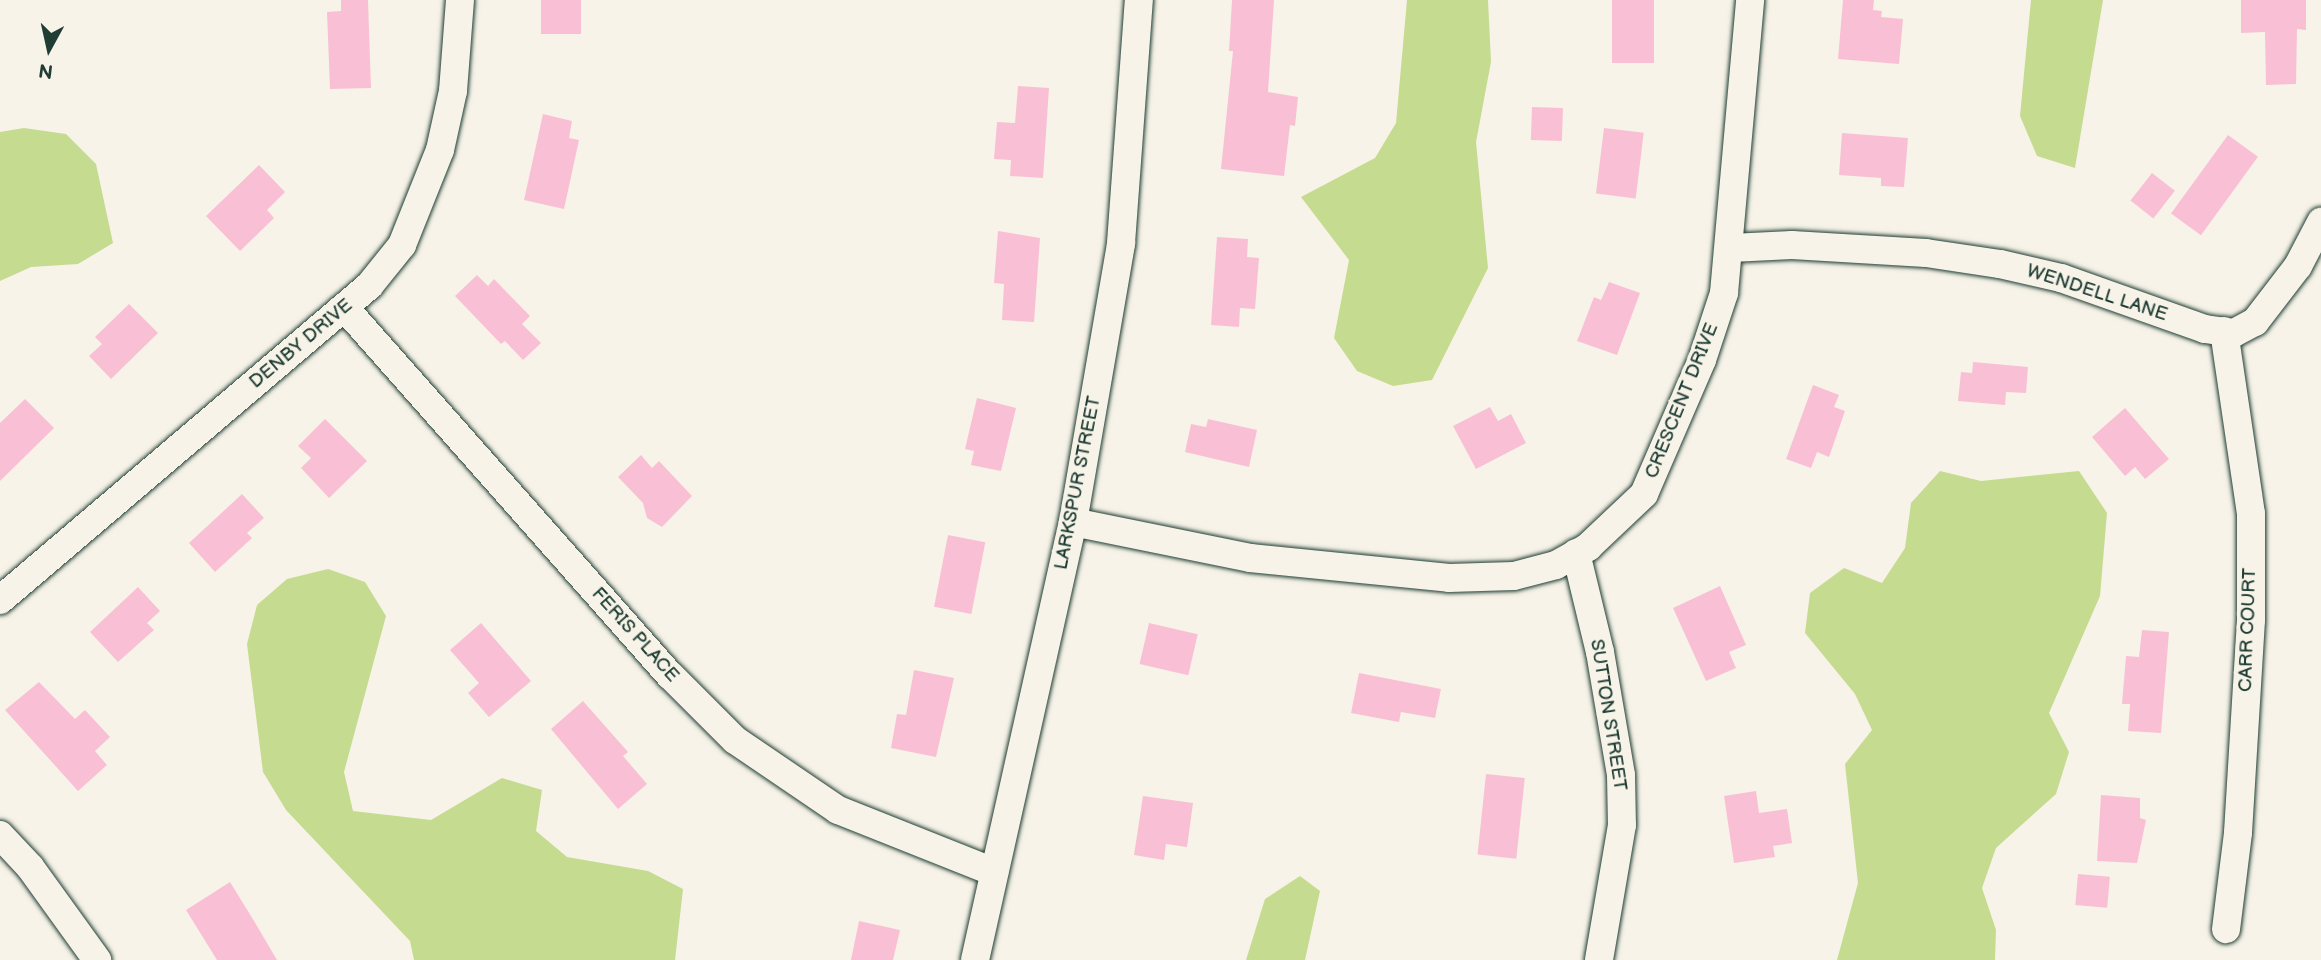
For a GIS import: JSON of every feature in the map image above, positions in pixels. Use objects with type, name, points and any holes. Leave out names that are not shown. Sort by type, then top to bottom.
[{"type":"street","name":"DENBY DRIVE","points":[[0,600],[369,286],[402,245],[440,150],[453,91],[460,0]]},
{"type":"street","name":"LARKSPUR STREET","points":[[975,960],[1073,522],[1121,243],[1139,0]]},
{"type":"street","name":"CRESCENT DRIVE","points":[[1073,522],[1250,558],[1449,578],[1514,576],[1556,565],[1576,553],[1644,494],[1702,360],[1724,293],[1731,248],[1750,0]]},
{"type":"street","points":[[2224,331],[2234,333],[2255,322],[2298,266],[2321,222]]},
{"type":"street","name":"WENDELL LANE","points":[[1731,248],[1846,248],[2000,264],[2061,278],[2224,331]]},
{"type":"street","name":"FERIS PLACE","points":[[344,307],[670,675],[735,740],[838,810],[994,872]]},
{"type":"street","name":"CARR COURT","points":[[2224,331],[2251,514],[2250,634],[2238,833],[2226,929]]},
{"type":"street","name":"SUTTON STREET","points":[[1576,553],[1600,652],[1621,775],[1622,825],[1599,960]]},
{"type":"street","points":[[0,835],[30,867],[97,960]]},
{"type":"green space","points":[[1407,0],[1488,0],[1491,62],[1476,142],[1488,268],[1432,380],[1393,386],[1357,371],[1334,338],[1349,260],[1301,197],[1375,158],[1396,123]]},
{"type":"green space","points":[[2031,0],[2103,0],[2075,168],[2037,156],[2020,116]]},
{"type":"green space","points":[[24,128],[66,134],[96,164],[113,243],[78,264],[31,267],[0,281],[0,132]]},
{"type":"green space","points":[[1940,471],[1981,481],[2079,471],[2107,513],[2100,596],[2049,713],[2069,752],[2056,794],[1996,848],[1982,888],[1996,930],[1995,960],[1837,960],[1858,883],[1845,764],[1872,730],[1855,694],[1805,633],[1810,593],[1844,568],[1882,583],[1905,548],[1911,503]]},
{"type":"green space","points":[[328,569],[365,582],[386,616],[344,772],[353,811],[431,820],[502,778],[542,790],[536,831],[567,857],[648,871],[683,889],[675,960],[414,960],[410,941],[286,810],[263,772],[247,644],[257,605],[287,579]]},
{"type":"green space","points":[[1300,876],[1320,891],[1305,960],[1246,960],[1265,899]]},
{"type":"building","points":[[341,0],[368,0],[371,88],[330,89],[327,12],[341,11]]},
{"type":"building","points":[[541,0],[581,0],[581,34],[541,34]]},
{"type":"building","points":[[1232,0],[1274,0],[1268,92],[1298,97],[1295,126],[1290,125],[1284,176],[1221,169],[1233,51],[1229,51]]},
{"type":"building","points":[[1612,0],[1654,0],[1654,63],[1612,63]]},
{"type":"building","points":[[1843,0],[1874,0],[1873,10],[1882,11],[1881,17],[1903,19],[1899,64],[1838,59]]},
{"type":"building","points":[[2241,0],[2306,0],[2306,30],[2297,29],[2296,84],[2266,85],[2265,32],[2241,33]]},
{"type":"building","points":[[1018,86],[1049,88],[1043,178],[1010,176],[1011,160],[994,159],[997,122],[1015,123]]},
{"type":"building","points":[[1532,107],[1563,108],[1562,141],[1531,140]]},
{"type":"building","points":[[543,114],[572,121],[569,138],[579,140],[564,209],[524,200]]},
{"type":"building","points":[[1604,128],[1644,133],[1636,198],[1596,194]]},
{"type":"building","points":[[1842,133],[1908,138],[1904,187],[1881,186],[1881,178],[1839,175]]},
{"type":"building","points":[[2228,135],[2258,157],[2201,235],[2171,213]]},
{"type":"building","points":[[259,165],[285,192],[267,210],[274,218],[240,251],[206,216]]},
{"type":"building","points":[[2152,173],[2175,191],[2153,218],[2130,201]]},
{"type":"building","points":[[998,231],[1040,238],[1034,322],[1002,320],[1004,284],[994,283]]},
{"type":"building","points":[[1217,237],[1248,239],[1247,257],[1259,258],[1255,309],[1240,308],[1239,327],[1211,325]]},
{"type":"building","points":[[477,275],[488,286],[494,279],[530,316],[522,324],[541,343],[523,360],[505,341],[501,344],[455,296]]},
{"type":"building","points":[[1609,282],[1640,293],[1617,355],[1577,341],[1594,297],[1601,300]]},
{"type":"building","points":[[129,304],[158,333],[111,379],[89,356],[102,344],[95,337]]},
{"type":"building","points":[[1973,362],[2028,367],[2026,393],[2006,392],[2005,405],[1958,401],[1961,372],[1972,373]]},
{"type":"building","points":[[1813,385],[1839,395],[1834,407],[1845,411],[1829,457],[1817,452],[1811,468],[1786,459]]},
{"type":"building","points":[[977,398],[1016,408],[1001,471],[971,465],[974,451],[965,449]]},
{"type":"building","points":[[25,399],[54,428],[0,481],[0,423]]},
{"type":"building","points":[[1490,407],[1498,421],[1511,414],[1526,443],[1476,469],[1453,426]]},
{"type":"building","points":[[2125,408],[2169,459],[2145,479],[2135,467],[2125,476],[2092,437]]},
{"type":"building","points":[[325,419],[367,461],[329,498],[301,468],[311,458],[298,446]]},
{"type":"building","points":[[1208,419],[1257,430],[1249,467],[1185,452],[1191,424],[1206,427]]},
{"type":"building","points":[[641,455],[652,468],[659,461],[692,496],[662,527],[647,518],[643,503],[618,477]]},
{"type":"building","points":[[242,494],[264,518],[247,533],[252,538],[215,572],[189,543]]},
{"type":"building","points":[[948,535],[985,542],[971,614],[934,607]]},
{"type":"building","points":[[1720,586],[1746,645],[1729,652],[1736,668],[1706,681],[1673,608]]},
{"type":"building","points":[[138,587],[160,611],[147,623],[154,630],[118,662],[90,632]]},
{"type":"building","points":[[481,623],[531,681],[489,717],[468,693],[479,683],[450,650]]},
{"type":"building","points":[[1149,623],[1198,634],[1188,675],[1140,664]]},
{"type":"building","points":[[2142,630],[2169,632],[2161,733],[2128,731],[2130,704],[2122,704],[2126,656],[2139,657]]},
{"type":"building","points":[[914,670],[954,678],[936,757],[891,748],[897,714],[906,715]]},
{"type":"building","points":[[1359,673],[1441,689],[1435,718],[1401,712],[1399,722],[1351,713]]},
{"type":"building","points":[[39,682],[75,719],[85,710],[110,737],[95,751],[107,765],[78,791],[5,710]]},
{"type":"building","points":[[583,701],[628,752],[623,756],[647,784],[618,809],[551,729]]},
{"type":"building","points":[[1486,774],[1525,778],[1516,859],[1478,855]]},
{"type":"building","points":[[1756,791],[1759,813],[1787,809],[1792,843],[1773,846],[1775,857],[1734,863],[1724,796]]},
{"type":"building","points":[[2101,795],[2140,798],[2140,818],[2146,820],[2137,863],[2097,861]]},
{"type":"building","points":[[1143,796],[1193,803],[1187,847],[1166,844],[1164,860],[1134,855]]},
{"type":"building","points":[[2078,874],[2110,877],[2107,908],[2075,905]]},
{"type":"building","points":[[230,882],[277,960],[217,960],[186,910]]},
{"type":"building","points":[[859,921],[900,930],[893,960],[851,960]]}]
